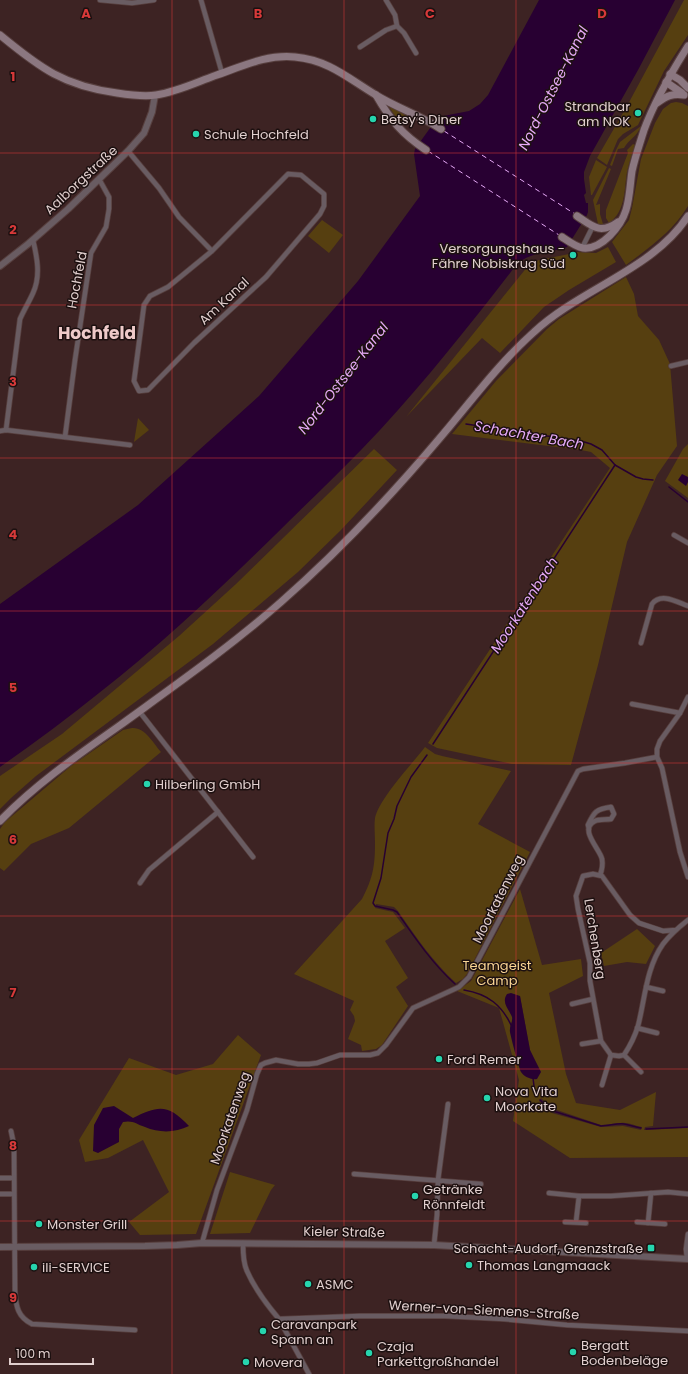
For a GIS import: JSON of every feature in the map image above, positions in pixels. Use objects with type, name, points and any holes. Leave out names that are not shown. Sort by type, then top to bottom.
[{"type":"main road","points":[[0,35],[39,66],[61,78],[102,91],[130,95],[156,95],[174,91],[259,60],[282,56],[310,59],[331,66],[376,95],[430,122],[440,129]]},
{"type":"main road","points":[[562,237],[582,248],[596,246],[613,232],[625,212],[632,170],[644,130],[670,74],[688,46]]},
{"type":"main road","points":[[670,74],[680,80],[687,94]]},
{"type":"main road","points":[[666,82],[687,94]]},
{"type":"main road","points":[[655,104],[670,95],[687,94]]},
{"type":"main road","points":[[376,95],[387,114],[396,125],[413,141],[426,150]]},
{"type":"main road","points":[[577,216],[593,226],[606,229],[621,219]]},
{"type":"main road","points":[[0,821],[39,784],[190,674],[257,622],[319,567],[369,517],[409,473],[485,384],[534,331],[571,303],[634,267],[672,236],[688,216]]},
{"type":"street","points":[[100,0],[132,2],[154,0]]},
{"type":"street","points":[[201,0],[222,74]]},
{"type":"street","points":[[386,0],[395,15],[397,26],[404,33],[416,54]]},
{"type":"street","points":[[360,47],[386,30],[397,26]]},
{"type":"street","name":"Aalborgstraße","points":[[0,266],[33,240],[128,151],[144,132],[152,112],[156,95]]},
{"type":"street","points":[[128,151],[159,188],[179,217],[212,251]]},
{"type":"street","name":"Am Kanal","points":[[288,174],[301,175],[324,194],[324,206],[320,214],[266,276],[194,343],[148,390],[139,391],[134,381],[144,305],[150,296],[168,287],[212,251],[288,174]]},
{"type":"street","name":"Hochfeld","points":[[64,437],[91,254],[106,227],[109,209],[109,197],[99,179]]},
{"type":"street","points":[[582,248],[593,226]]},
{"type":"street","points":[[6,430],[20,319],[34,293],[37,282],[37,257],[33,240]]},
{"type":"street","points":[[671,366],[688,362]]},
{"type":"street","points":[[0,431],[6,430],[130,445]]},
{"type":"street","points":[[674,535],[688,543]]},
{"type":"street","points":[[641,643],[652,604],[655,600],[664,597],[688,606]]},
{"type":"street","points":[[688,697],[680,713],[660,741],[657,749],[657,757],[662,768],[680,852],[688,877]]},
{"type":"street","points":[[632,704],[680,713]]},
{"type":"street","points":[[139,711],[253,857]]},
{"type":"street","name":"Moorkatenweg","points":[[202,1243],[217,1190],[247,1110],[261,1065],[276,1060],[298,1064],[309,1064],[317,1063],[340,1055],[370,1055],[378,1053],[386,1045],[413,1008],[455,989],[465,982],[474,970],[578,771],[657,757]]},
{"type":"street","points":[[589,829],[591,824],[596,820],[611,819],[614,814],[611,807],[601,808],[594,812],[588,825],[589,835],[602,858],[603,867],[600,875]]},
{"type":"street","points":[[140,883],[149,870],[218,812]]},
{"type":"street","name":"Lerchenberg","points":[[611,1055],[601,1041],[590,981],[590,964],[576,896],[583,876],[602,876],[630,915],[638,923],[663,931],[676,930]]},
{"type":"street","points":[[602,1085],[611,1055],[619,1056],[624,1054],[637,1028],[652,967],[664,943],[688,920]]},
{"type":"street","points":[[646,987],[663,991]]},
{"type":"street","name":"Lerchenberg","points":[[572,1004],[593,999]]},
{"type":"street","points":[[637,1028],[657,1033]]},
{"type":"street","points":[[582,1044],[601,1041]]},
{"type":"street","points":[[624,1054],[641,1072]]},
{"type":"street","points":[[434,1245],[438,1180],[448,1104]]},
{"type":"street","points":[[11,1132],[14,1145],[16,1307],[20,1315],[27,1322],[32,1324],[136,1330]]},
{"type":"street","points":[[354,1174],[481,1184]]},
{"type":"street","points":[[0,1178],[14,1178]]},
{"type":"street","points":[[549,1193],[579,1196],[668,1192],[688,1194]]},
{"type":"street","points":[[648,1223],[651,1193]]},
{"type":"street","points":[[0,1194],[14,1194]]},
{"type":"street","points":[[576,1222],[579,1196]]},
{"type":"street","points":[[565,1222],[586,1223]]},
{"type":"street","points":[[637,1222],[665,1224]]},
{"type":"street","points":[[687,1259],[686,1249],[688,1234]]},
{"type":"street","name":"Kieler Straße","points":[[0,1247],[177,1245],[202,1243],[434,1245],[687,1259]]},
{"type":"street","points":[[243,1243],[246,1271],[266,1304],[279,1319],[309,1374]]},
{"type":"street","name":"Werner-von-Siemens-Straße","points":[[279,1319],[359,1316],[445,1316],[504,1319],[567,1325],[688,1331]]},
{"type":"green space","points":[[684,0],[688,0],[688,35],[664,71],[638,125],[623,134],[618,139],[607,165],[597,158]]},
{"type":"green space","points":[[676,102],[688,106],[688,206],[668,231],[626,265],[612,242],[629,220],[641,159],[655,123],[663,109],[671,103]]},
{"type":"green space","points":[[387,104],[408,115],[408,120],[403,123],[398,120]]},
{"type":"green space","points":[[641,126],[624,148],[618,149],[612,166],[610,165],[620,142]]},
{"type":"green space","points":[[633,144],[635,145],[627,172],[623,200],[619,212],[609,223],[606,218],[606,210],[628,153],[627,150]]},
{"type":"green space","points":[[596,160],[607,167],[591,195],[589,177]]},
{"type":"green space","points":[[609,168],[611,169],[596,205],[600,204],[600,214],[603,224],[598,224],[593,200]]},
{"type":"green space","points":[[322,220],[343,235],[329,253],[308,236]]},
{"type":"green space","points":[[608,247],[616,262],[544,307],[500,353],[482,338],[406,417],[528,266],[539,260],[569,254],[571,258],[577,257],[577,252],[596,253]]},
{"type":"green space","points":[[626,277],[634,294],[638,316],[659,340],[670,364],[677,446],[657,475],[627,542],[598,665],[571,765],[512,764],[437,748],[428,743],[610,468],[591,452],[452,434],[496,381],[547,329],[559,319]]},
{"type":"green space","points":[[138,418],[149,430],[134,442]]},
{"type":"green space","points":[[688,444],[688,498],[665,481],[683,449]]},
{"type":"green space","points":[[374,449],[397,470],[341,530],[298,572],[213,644],[36,776],[0,809],[0,776],[62,734],[179,636],[236,584]]},
{"type":"green space","points":[[137,728],[145,733],[161,752],[69,828],[31,844],[4,871],[0,868],[0,829],[5,822],[71,766],[123,730]]},
{"type":"green space","points":[[425,747],[435,754],[442,756],[511,771],[478,824],[530,852],[467,974],[463,979],[456,983],[432,958],[394,907],[376,904],[375,908],[393,912],[405,928],[385,941],[408,978],[396,987],[408,1006],[382,1045],[376,1049],[362,1051],[361,1045],[348,1039],[355,1021],[350,1010],[354,1001],[294,974],[362,899],[369,885],[374,865],[375,818],[378,810],[389,792]]},
{"type":"green space","name":"Teamgeist Camp","points":[[520,889],[542,965],[581,959],[583,976],[549,993],[566,1074],[576,1103],[620,1110],[656,1092],[653,1126],[645,1127],[644,1130],[688,1128],[688,1157],[570,1158],[513,1121],[519,1080],[499,1008],[457,991],[471,981]],"holes":[[[520,996],[530,1050],[533,1057],[521,1071],[510,1028]],[[541,1098],[554,1109],[601,1125],[624,1123],[642,1127],[641,1130],[623,1126],[601,1127],[552,1113],[539,1101]]]},
{"type":"green space","points":[[637,929],[655,946],[646,964],[627,962],[604,966],[601,953]]},
{"type":"green space","points":[[238,1035],[261,1055],[196,1234],[140,1235],[129,1222],[169,1192],[143,1140],[108,1158],[85,1162],[79,1140],[129,1058],[176,1075],[213,1064]]},
{"type":"green space","points":[[230,1172],[275,1185],[271,1190],[250,1233],[210,1234]]},
{"type":"water","name":"Nord-Ostsee-Kanal","points":[[539,0],[675,0],[590,156],[584,172],[586,193],[584,195],[586,203],[588,203],[588,212],[567,247],[527,257],[517,264],[416,390],[380,430],[355,457],[254,556],[145,656],[75,712],[0,767],[0,604],[138,505],[259,396],[358,281],[420,196],[414,154],[415,149],[438,117],[469,111],[480,104],[488,95]]},
{"type":"water","points":[[682,474],[688,477],[686,486],[678,480]]},
{"type":"water","points":[[511,993],[520,996],[530,1050],[541,1072],[537,1079],[526,1077],[521,1072],[513,1046],[510,1032],[512,1017],[505,1003],[505,997],[507,994]]},
{"type":"water","points":[[114,1106],[133,1118],[157,1109],[169,1110],[189,1126],[173,1131],[161,1131],[150,1129],[132,1122],[123,1122],[119,1129],[119,1142],[98,1153],[93,1151],[94,1125],[103,1108]]},
{"type":"waterway","name":"Schachter Bach","points":[[466,424],[581,441],[602,450],[615,465],[636,477],[653,480]]},
{"type":"waterway","name":"Moorkatenbach","points":[[433,744],[615,465]]},
{"type":"waterway","name":"Schachter Bach","points":[[669,487],[688,502]]},
{"type":"waterway","name":"Moorkatenbach","points":[[427,755],[411,777],[397,806],[394,819],[388,833],[381,878],[373,903],[375,906],[397,912],[431,959],[455,984]]},
{"type":"waterway","name":"Moorkatenbach","points":[[464,990],[480,994],[493,1002],[504,1012],[512,1027]]},
{"type":"waterway","name":"Moorkatenbach","points":[[533,1078],[535,1094]]},
{"type":"waterway","name":"Moorkatenbach","points":[[540,1100],[553,1111],[601,1126],[626,1124],[641,1128]]},
{"type":"waterway","name":"Moorkatenbach","points":[[646,1129],[688,1127]]},
{"type":"ferry route","points":[[444,131],[575,214]]},
{"type":"ferry route","points":[[428,151],[559,235]]},
{"type":"place","name":"Strandbar am NOK","points":[[638,113]]},
{"type":"place","name":"Betsy's Diner","points":[[373,119]]},
{"type":"place","name":"Schule Hochfeld","points":[[196,134]]},
{"type":"place","name":"Versorgungshaus - Fähre Nobiskrug Süd","points":[[573,255]]},
{"type":"place","name":"Hilberling GmbH","points":[[147,784]]},
{"type":"place","name":"Ford Remer","points":[[439,1059]]},
{"type":"place","name":"Nova Vita Moorkate","points":[[487,1098]]},
{"type":"place","name":"Getränke Rönnfeldt","points":[[415,1196]]},
{"type":"place","name":"Monster Grill","points":[[39,1224]]},
{"type":"place","name":"Schacht-Audorf, Grenzstraße","points":[[651,1248]]},
{"type":"place","name":"Thomas Langmaack","points":[[469,1265]]},
{"type":"place","name":"ili-SERVICE","points":[[34,1267]]},
{"type":"place","name":"ASMC","points":[[308,1284]]},
{"type":"place","name":"Caravanpark Spann an","points":[[263,1331]]},
{"type":"place","name":"Bergatt Bodenbeläge","points":[[573,1352]]},
{"type":"place","name":"Czaja Parkettgroßhandel","points":[[369,1353]]},
{"type":"place","name":"Movera","points":[[246,1362]]},
{"type":"district","name":"Hochfeld","points":[[97,333]]}]
